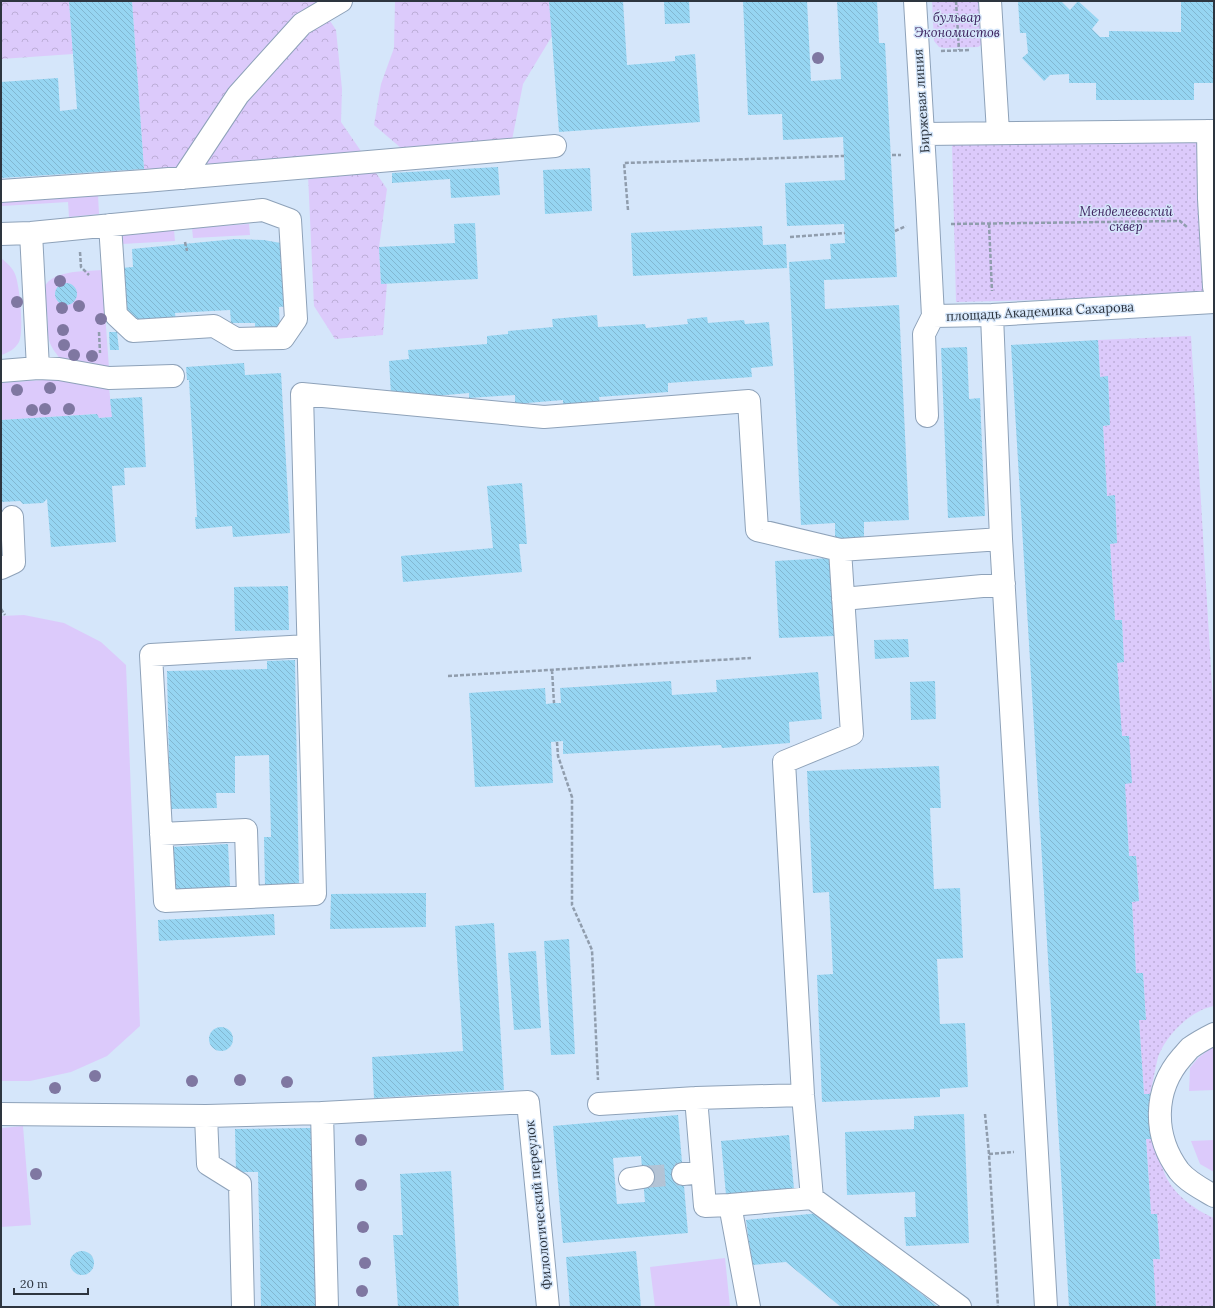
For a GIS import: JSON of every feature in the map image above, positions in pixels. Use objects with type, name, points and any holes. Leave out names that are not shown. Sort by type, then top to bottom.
[{"type":"street","points":[[183,178],[238,95],[302,24],[341,1]]},
{"type":"street","name":"Биржевая линия","points":[[915,1],[927,200]]},
{"type":"street","points":[[990,1],[998,132]]},
{"type":"street","points":[[923,134],[998,132],[1211,131],[1214,287]]},
{"type":"street","points":[[1,191],[183,178],[556,146]]},
{"type":"street","name":"площадь Академика Сахарова","points":[[927,200],[933,316],[992,315],[1214,302]]},
{"type":"street","points":[[1,234],[31,233],[110,225],[263,210],[290,220],[296,318],[283,338],[236,339],[214,326],[133,330],[116,315],[110,225]]},
{"type":"street","points":[[31,233],[38,368]]},
{"type":"street","points":[[992,315],[1004,584],[1046,1307]]},
{"type":"street","points":[[927,416],[924,334],[933,316]]},
{"type":"street","points":[[1,371],[38,368],[59,369],[109,378],[173,376]]},
{"type":"street","points":[[308,646],[151,655],[164,901],[315,894],[302,394],[544,417],[749,401],[757,530],[840,550],[1002,539]]},
{"type":"street","points":[[1,568],[14,562],[12,518]]},
{"type":"street","points":[[812,1198],[804,1095],[784,762],[852,734],[840,550]]},
{"type":"street","points":[[843,599],[1004,584]]},
{"type":"street","points":[[161,834],[246,830],[248,897]]},
{"type":"street","points":[[1214,1034],[1190,1048],[1172,1068],[1163,1088],[1159,1118],[1165,1146],[1180,1171],[1193,1184],[1214,1196]]},
{"type":"street","points":[[599,1104],[696,1098],[804,1095]]},
{"type":"street","points":[[696,1098],[693,1173],[705,1206],[812,1198],[960,1307]]},
{"type":"street","name":"Филологический переулок","points":[[322,1113],[528,1102],[548,1307]]},
{"type":"street","points":[[1,1114],[206,1116],[322,1113],[327,1307]]},
{"type":"street","points":[[206,1116],[208,1164],[240,1184],[242,1307]]},
{"type":"street","points":[[730,1204],[749,1307]]},
{"type":"path","points":[[956,1],[959,50]]},
{"type":"path","points":[[918,53],[992,49]]},
{"type":"path","points":[[892,155],[903,155]]},
{"type":"path","points":[[628,210],[624,163],[844,156]]},
{"type":"path","points":[[955,224],[1180,221],[1190,230]]},
{"type":"path","points":[[989,224],[992,293]]},
{"type":"path","points":[[790,237],[845,233]]},
{"type":"path","points":[[1,609],[5,615]]},
{"type":"path","points":[[448,676],[751,658]]},
{"type":"path","points":[[552,670],[554,703]]},
{"type":"path","points":[[557,742],[558,756],[572,797],[572,905],[592,950],[599,1104]]},
{"type":"path","points":[[985,1114],[989,1154],[998,1307]]},
{"type":"green space","points":[[1,1],[69,1],[73,54],[1,59]]},
{"type":"green space","points":[[132,1],[317,1],[336,30],[342,89],[341,122],[387,189],[379,247],[381,284],[387,283],[383,335],[335,339],[314,306],[308,175],[205,169],[144,169]]},
{"type":"green space","points":[[395,1],[549,1],[552,36],[523,84],[512,140],[481,146],[401,148],[374,125],[381,84],[394,48]]},
{"type":"green space","name":"бульвар Экономистов","points":[[932,1],[980,1],[983,40],[981,45],[978,47],[939,47],[934,41]]},
{"type":"green space","name":"Менделеевский сквер","points":[[1203,138],[1207,296],[956,302],[952,144]]},
{"type":"green space","points":[[98,195],[99,214],[69,217],[68,202],[2,206],[1,213],[1,202]]},
{"type":"green space","points":[[249,224],[250,235],[193,238],[192,228]]},
{"type":"green space","points":[[174,230],[175,241],[122,244],[121,234]]},
{"type":"green space","points":[[1,258],[11,267],[17,280],[21,309],[21,329],[19,342],[11,350],[1,355]]},
{"type":"green space","points":[[102,270],[109,368],[60,359],[49,340],[47,310],[43,295],[46,285],[51,279],[59,275]]},
{"type":"green space","points":[[1191,336],[1214,719],[1214,1006],[1205,1008],[1188,1018],[1173,1032],[1158,1057],[1150,1094],[1144,1094],[1139,1020],[1146,1020],[1143,973],[1136,973],[1132,902],[1139,901],[1136,856],[1129,856],[1117,663],[1124,662],[1122,620],[1115,620],[1110,544],[1117,543],[1115,496],[1107,496],[1103,426],[1110,425],[1108,377],[1100,377],[1098,340]]},
{"type":"green space","points":[[57,379],[109,387],[112,417],[99,418],[96,414],[1,420],[1,383]]},
{"type":"green space","points":[[24,615],[64,623],[101,642],[126,665],[140,1026],[107,1056],[71,1072],[30,1081],[1,1081],[1,616]]},
{"type":"green space","points":[[1214,1046],[1214,1090],[1189,1091],[1190,1068],[1198,1058]]},
{"type":"green space","points":[[23,1126],[31,1225],[1,1227],[1,1128]]},
{"type":"green space","points":[[1146,1139],[1153,1139],[1164,1172],[1172,1187],[1184,1200],[1198,1210],[1214,1218],[1214,1307],[1156,1307],[1153,1259],[1160,1259],[1157,1214],[1151,1214]]},
{"type":"green space","points":[[1214,1140],[1214,1172],[1200,1164],[1191,1141]]},
{"type":"green space","points":[[725,1258],[730,1307],[655,1307],[650,1267]]},
{"type":"building","points":[[69,1],[132,1],[144,169],[1,178],[1,82],[58,78],[60,111],[77,109]]},
{"type":"building","points":[[549,1],[623,1],[627,65],[675,61],[675,56],[695,54],[700,122],[559,132]]},
{"type":"building","points":[[664,1],[689,1],[690,23],[665,24]]},
{"type":"building","points":[[743,1],[807,1],[811,81],[841,79],[837,1],[877,1],[879,43],[885,43],[897,277],[824,280],[825,309],[899,305],[909,520],[864,522],[864,538],[835,540],[835,523],[801,525],[789,262],[831,259],[830,244],[845,243],[844,224],[787,226],[785,183],[845,180],[843,137],[783,140],[782,114],[748,115]]},
{"type":"building","points":[[1018,1],[1061,1],[1070,10],[1078,1],[1099,20],[1092,29],[1100,37],[1109,37],[1109,31],[1181,32],[1181,1],[1214,1],[1214,83],[1194,83],[1194,100],[1096,100],[1096,83],[1069,83],[1069,74],[1050,75],[1044,81],[1022,58],[1028,53],[1026,33],[1020,33]]},
{"type":"building","points":[[498,167],[500,195],[451,198],[450,179],[392,183],[392,173]]},
{"type":"building","points":[[590,168],[592,211],[545,214],[543,170]]},
{"type":"building","points":[[475,223],[478,279],[381,284],[379,247],[455,243],[454,224]]},
{"type":"building","points":[[762,226],[763,245],[786,244],[787,268],[633,276],[631,233]]},
{"type":"building","points":[[235,239],[264,240],[286,244],[289,306],[279,307],[280,333],[255,334],[255,323],[231,323],[230,310],[175,313],[176,321],[126,323],[121,268],[133,267],[132,249]]},
{"type":"building","points":[[66,283],[74,286],[77,294],[74,302],[66,305],[58,302],[55,294],[58,286]]},
{"type":"building","points":[[597,315],[598,327],[645,324],[646,328],[688,324],[687,319],[707,317],[708,323],[744,320],[745,324],[769,322],[773,366],[751,368],[752,377],[668,383],[668,392],[599,397],[600,404],[563,407],[563,400],[515,404],[515,395],[469,398],[469,393],[412,398],[391,395],[389,361],[409,359],[408,350],[487,344],[487,336],[508,334],[508,331],[553,327],[552,319]]},
{"type":"building","points":[[109,332],[117,332],[119,350],[110,350]]},
{"type":"building","points":[[1098,340],[1100,377],[1108,376],[1110,425],[1103,426],[1107,496],[1115,495],[1117,543],[1110,544],[1115,620],[1122,620],[1124,662],[1117,663],[1122,736],[1129,736],[1132,783],[1125,784],[1129,856],[1136,856],[1139,901],[1132,902],[1136,973],[1143,973],[1146,1020],[1139,1020],[1144,1094],[1150,1094],[1153,1137],[1153,1139],[1146,1139],[1151,1214],[1157,1214],[1160,1259],[1153,1259],[1156,1307],[1069,1307],[1011,345]]},
{"type":"building","points":[[967,347],[969,399],[980,398],[985,516],[948,518],[941,348]]},
{"type":"building","points":[[244,363],[245,375],[281,373],[290,533],[233,537],[232,526],[196,529],[195,517],[197,517],[189,380],[187,380],[186,367]]},
{"type":"building","points":[[142,397],[146,467],[124,468],[125,485],[112,486],[116,542],[51,547],[47,499],[43,503],[23,504],[20,501],[1,502],[1,420],[97,414],[99,418],[112,417],[110,399]]},
{"type":"building","points":[[522,483],[527,544],[519,544],[522,572],[403,582],[401,556],[493,548],[487,486]]},
{"type":"building","points":[[830,558],[834,636],[779,638],[775,561]]},
{"type":"building","points":[[288,586],[289,630],[235,631],[234,587]]},
{"type":"building","points":[[908,639],[909,657],[875,659],[874,640]]},
{"type":"building","points":[[295,660],[299,885],[265,886],[264,837],[271,837],[269,755],[235,756],[235,793],[216,793],[217,808],[170,809],[167,671],[267,669],[267,661]]},
{"type":"building","points":[[818,672],[822,719],[789,722],[790,743],[722,748],[721,745],[563,754],[563,741],[551,742],[553,783],[475,787],[469,693],[545,688],[546,704],[561,703],[560,688],[671,681],[672,695],[717,692],[716,680]]},
{"type":"building","points":[[935,681],[936,719],[911,720],[910,682]]},
{"type":"building","points":[[939,766],[941,808],[930,808],[934,889],[960,888],[963,958],[937,959],[940,1024],[965,1023],[968,1087],[940,1089],[940,1097],[822,1102],[817,975],[833,974],[829,892],[813,893],[807,771]]},
{"type":"building","points":[[228,844],[230,887],[173,890],[171,847]]},
{"type":"building","points":[[426,893],[426,927],[330,929],[331,894]]},
{"type":"building","points":[[274,914],[275,935],[159,941],[158,920]]},
{"type":"building","points":[[494,923],[504,1090],[374,1098],[372,1057],[463,1051],[455,926]]},
{"type":"building","points":[[569,939],[575,1054],[551,1055],[544,941]]},
{"type":"building","points":[[536,951],[541,1028],[514,1030],[508,953]]},
{"type":"building","points":[[221,1027],[230,1030],[233,1039],[230,1048],[221,1051],[212,1048],[209,1039],[212,1030]]},
{"type":"building","points":[[964,1114],[969,1243],[906,1246],[904,1217],[916,1217],[915,1192],[847,1195],[845,1132],[914,1129],[914,1116]]},
{"type":"building","points":[[678,1115],[688,1233],[563,1243],[553,1126]],"holes":[[[641,1156],[645,1202],[617,1204],[613,1158]]]},
{"type":"building","points":[[311,1128],[316,1307],[261,1307],[258,1172],[236,1172],[235,1129]]},
{"type":"building","points":[[789,1135],[794,1189],[726,1195],[721,1141]]},
{"type":"building","points":[[451,1171],[459,1307],[398,1307],[393,1235],[403,1235],[400,1174]]},
{"type":"building","points":[[820,1213],[938,1307],[841,1307],[786,1262],[752,1265],[746,1220]]},
{"type":"building","points":[[82,1251],[90,1255],[94,1263],[90,1271],[82,1275],[74,1271],[70,1263],[74,1255]]},
{"type":"building","points":[[636,1251],[641,1307],[570,1307],[566,1257]]},
{"type":"tunnel","points":[[643,1177],[683,1174]]}]
